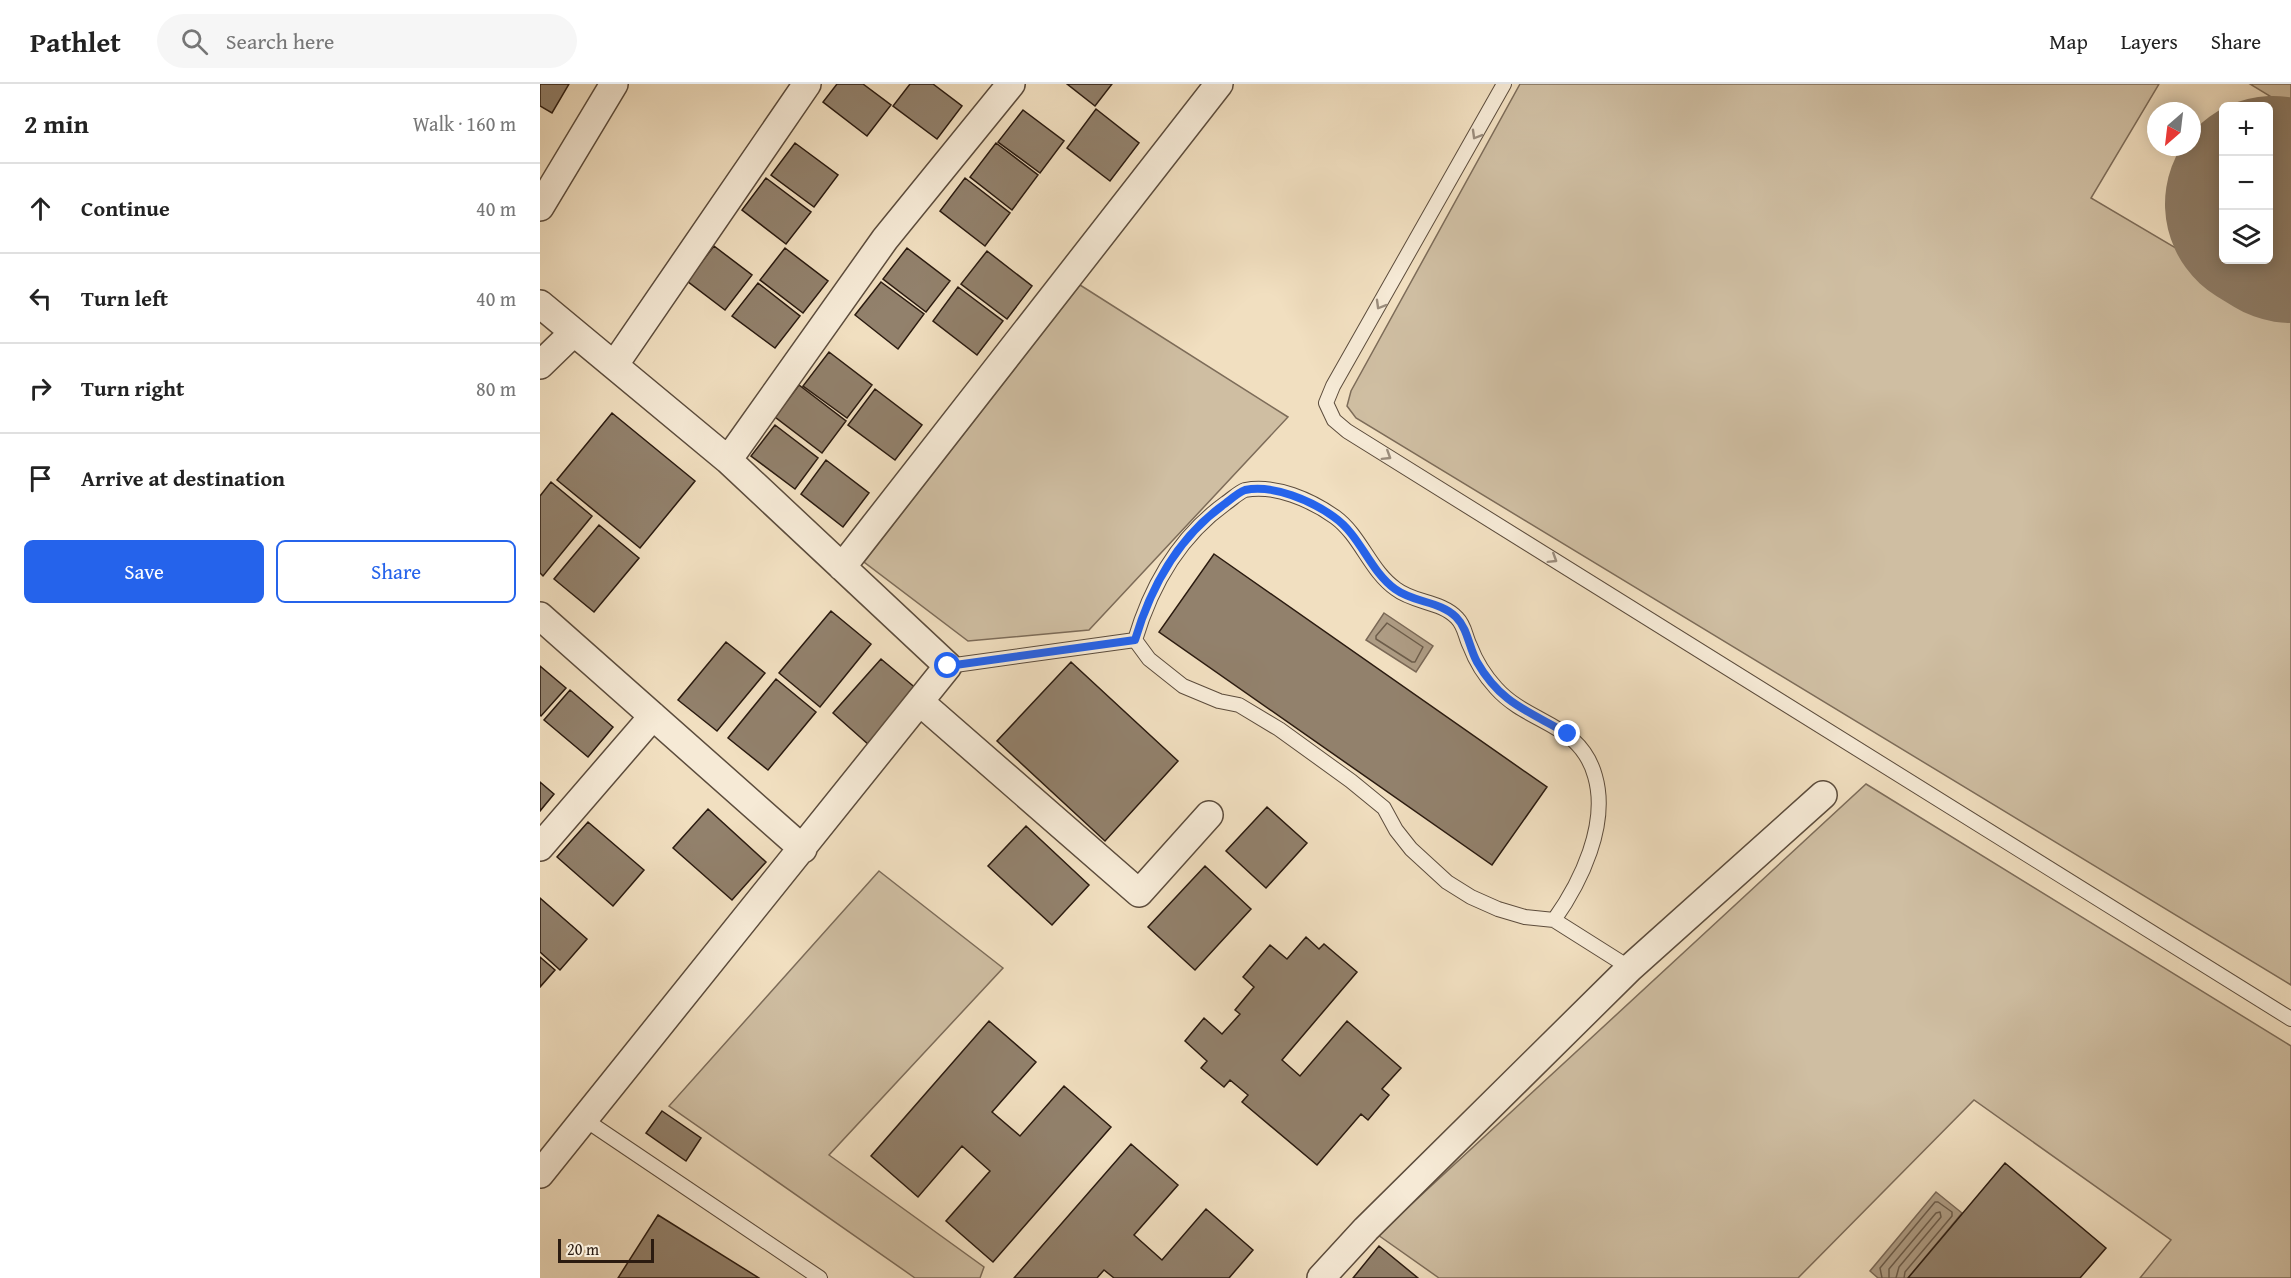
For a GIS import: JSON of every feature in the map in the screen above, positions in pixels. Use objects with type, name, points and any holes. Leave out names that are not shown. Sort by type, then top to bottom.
[{"type":"street","points":[[540,207],[614,84]]},
{"type":"street","points":[[615,364],[807,84]]},
{"type":"street","points":[[729,460],[885,239],[1011,84]]},
{"type":"street","points":[[842,567],[1219,84]]},
{"type":"street","points":[[540,304],[729,460],[948,666],[540,1174]]},
{"type":"street","points":[[540,365],[573,333]]},
{"type":"street","points":[[540,616],[803,849]]},
{"type":"street","points":[[920,702],[1139,893],[1209,814]]},
{"type":"street","points":[[540,847],[653,716]]},
{"type":"street","points":[[1321,1278],[1365,1228],[1630,968],[1823,795]]},
{"type":"lane","points":[[1504,84],[1333,386],[1326,403],[1334,420],[1367,443],[2291,1019]]},
{"type":"lane","points":[[1135,640],[1152,592],[1164,570],[1181,547],[1207,519],[1244,490],[1269,490],[1293,495],[1316,505],[1336,518],[1354,534],[1375,567],[1395,589],[1411,598],[1450,611],[1459,620],[1476,660],[1498,691],[1527,713],[1568,734],[1589,759],[1596,777],[1598,796],[1596,824],[1590,853],[1577,884],[1554,920]]},
{"type":"lane","points":[[948,666],[1135,640]]},
{"type":"lane","points":[[1135,640],[1149,659],[1183,686],[1219,702],[1239,705],[1279,729],[1352,781],[1384,808],[1396,830],[1411,849],[1446,882],[1498,909],[1526,917],[1554,920],[1630,968]]},
{"type":"lane","points":[[584,1119],[820,1278]]},
{"type":"shaded area","points":[[1520,84],[2159,84],[2091,198],[2291,316],[2291,985],[1356,418],[1347,406],[1351,391]]},
{"type":"shaded area","points":[[2250,84],[2291,84],[2291,109]]},
{"type":"shaded area","points":[[1080,285],[1288,417],[1089,630],[968,641],[864,562]]},
{"type":"shaded area","points":[[1866,784],[2291,1046],[2291,1278],[2140,1278],[2171,1240],[1974,1100],[1798,1278],[1439,1278],[1378,1235]]},
{"type":"shaded area","points":[[879,871],[1003,968],[829,1155],[984,1267],[980,1278],[915,1278],[669,1106]]},
{"type":"water","points":[[1384,613],[1433,646],[1416,672],[1366,640]]},
{"type":"water","points":[[1936,1192],[1962,1213],[1908,1278],[1878,1278],[1870,1271]]},
{"type":"building","points":[[540,84],[569,84],[552,113],[540,106]]},
{"type":"building","points":[[837,84],[863,84],[891,105],[867,136],[823,102]]},
{"type":"building","points":[[910,84],[933,84],[962,106],[937,139],[893,106]]},
{"type":"building","points":[[1067,84],[1112,84],[1095,106]]},
{"type":"building","points":[[1096,109],[1139,143],[1110,181],[1067,148]]},
{"type":"building","points":[[1023,110],[1064,141],[1040,173],[998,142]]},
{"type":"building","points":[[795,143],[838,175],[814,207],[771,175]]},
{"type":"building","points":[[996,143],[1038,175],[1012,210],[970,177]]},
{"type":"building","points":[[766,178],[811,212],[786,244],[742,210]]},
{"type":"building","points":[[965,178],[1010,213],[985,246],[940,211]]},
{"type":"building","points":[[714,246],[752,275],[725,310],[687,281]]},
{"type":"building","points":[[785,248],[828,281],[803,313],[760,280]]},
{"type":"building","points":[[907,248],[950,281],[926,312],[883,279]]},
{"type":"building","points":[[987,251],[1032,286],[1007,319],[961,284]]},
{"type":"building","points":[[881,282],[924,314],[898,349],[855,315]]},
{"type":"building","points":[[758,283],[800,316],[775,348],[732,316]]},
{"type":"building","points":[[958,287],[1003,321],[977,355],[933,321]]},
{"type":"building","points":[[829,352],[872,385],[847,418],[803,386]]},
{"type":"building","points":[[799,385],[846,421],[822,453],[775,417]]},
{"type":"building","points":[[875,389],[922,425],[895,460],[848,425]]},
{"type":"building","points":[[612,413],[695,481],[640,548],[557,480]]},
{"type":"building","points":[[775,425],[818,458],[795,489],[751,456]]},
{"type":"building","points":[[826,460],[869,493],[843,527],[801,494]]},
{"type":"building","points":[[551,482],[592,516],[543,576],[540,573],[540,496]]},
{"type":"building","points":[[599,525],[639,558],[594,612],[554,579]]},
{"type":"building","points":[[1214,554],[1547,787],[1492,865],[1159,632]]},
{"type":"building","points":[[831,611],[871,644],[820,707],[779,673]]},
{"type":"building","points":[[726,642],[765,673],[717,731],[678,700]]},
{"type":"building","points":[[881,659],[918,690],[869,745],[833,713]]},
{"type":"building","points":[[1071,662],[1178,761],[1105,841],[997,741]]},
{"type":"building","points":[[540,666],[566,688],[541,716],[540,715]]},
{"type":"building","points":[[776,679],[816,712],[768,770],[728,738]]},
{"type":"building","points":[[570,690],[613,727],[588,757],[544,720]]},
{"type":"building","points":[[540,782],[554,794],[540,811]]},
{"type":"building","points":[[1267,807],[1307,843],[1266,888],[1226,851]]},
{"type":"building","points":[[708,809],[766,862],[732,900],[673,848]]},
{"type":"building","points":[[588,822],[644,870],[613,906],[557,857]]},
{"type":"building","points":[[1026,826],[1089,885],[1052,925],[988,866]]},
{"type":"building","points":[[1205,866],[1251,909],[1195,970],[1148,927]]},
{"type":"building","points":[[540,898],[587,939],[560,970],[540,952]]},
{"type":"building","points":[[1306,937],[1319,949],[1324,944],[1357,972],[1282,1060],[1300,1076],[1347,1021],[1401,1068],[1382,1089],[1389,1095],[1368,1120],[1361,1114],[1317,1165],[1242,1102],[1248,1095],[1230,1080],[1224,1087],[1201,1068],[1207,1061],[1185,1041],[1204,1018],[1222,1034],[1240,1014],[1235,1010],[1254,987],[1243,977],[1270,945],[1287,959]]},
{"type":"building","points":[[540,957],[555,970],[540,987]]},
{"type":"building","points":[[989,1021],[1036,1062],[992,1112],[1020,1136],[1064,1086],[1111,1127],[993,1262],[946,1221],[990,1171],[962,1146],[918,1197],[871,1156]]},
{"type":"building","points":[[662,1111],[701,1138],[686,1161],[646,1133]]},
{"type":"building","points":[[1131,1144],[1178,1185],[1134,1235],[1162,1260],[1206,1209],[1253,1250],[1229,1278],[1114,1278],[1104,1270],[1097,1278],[1014,1278]]},
{"type":"building","points":[[2005,1163],[2106,1248],[2080,1278],[1908,1278]]},
{"type":"building","points":[[658,1215],[759,1278],[618,1278]]},
{"type":"building","points":[[1379,1246],[1418,1278],[1353,1278]]},
{"type":"runway","points":[[2273,204],[2291,215]]},
{"type":"route","points":[[948,666],[1135,640],[1142,615],[1164,570],[1200,525],[1244,490],[1269,490],[1293,495],[1316,505],[1336,518],[1354,534],[1375,567],[1395,589],[1411,598],[1450,611],[1459,620],[1476,660],[1498,691],[1527,713],[1568,734]]}]
